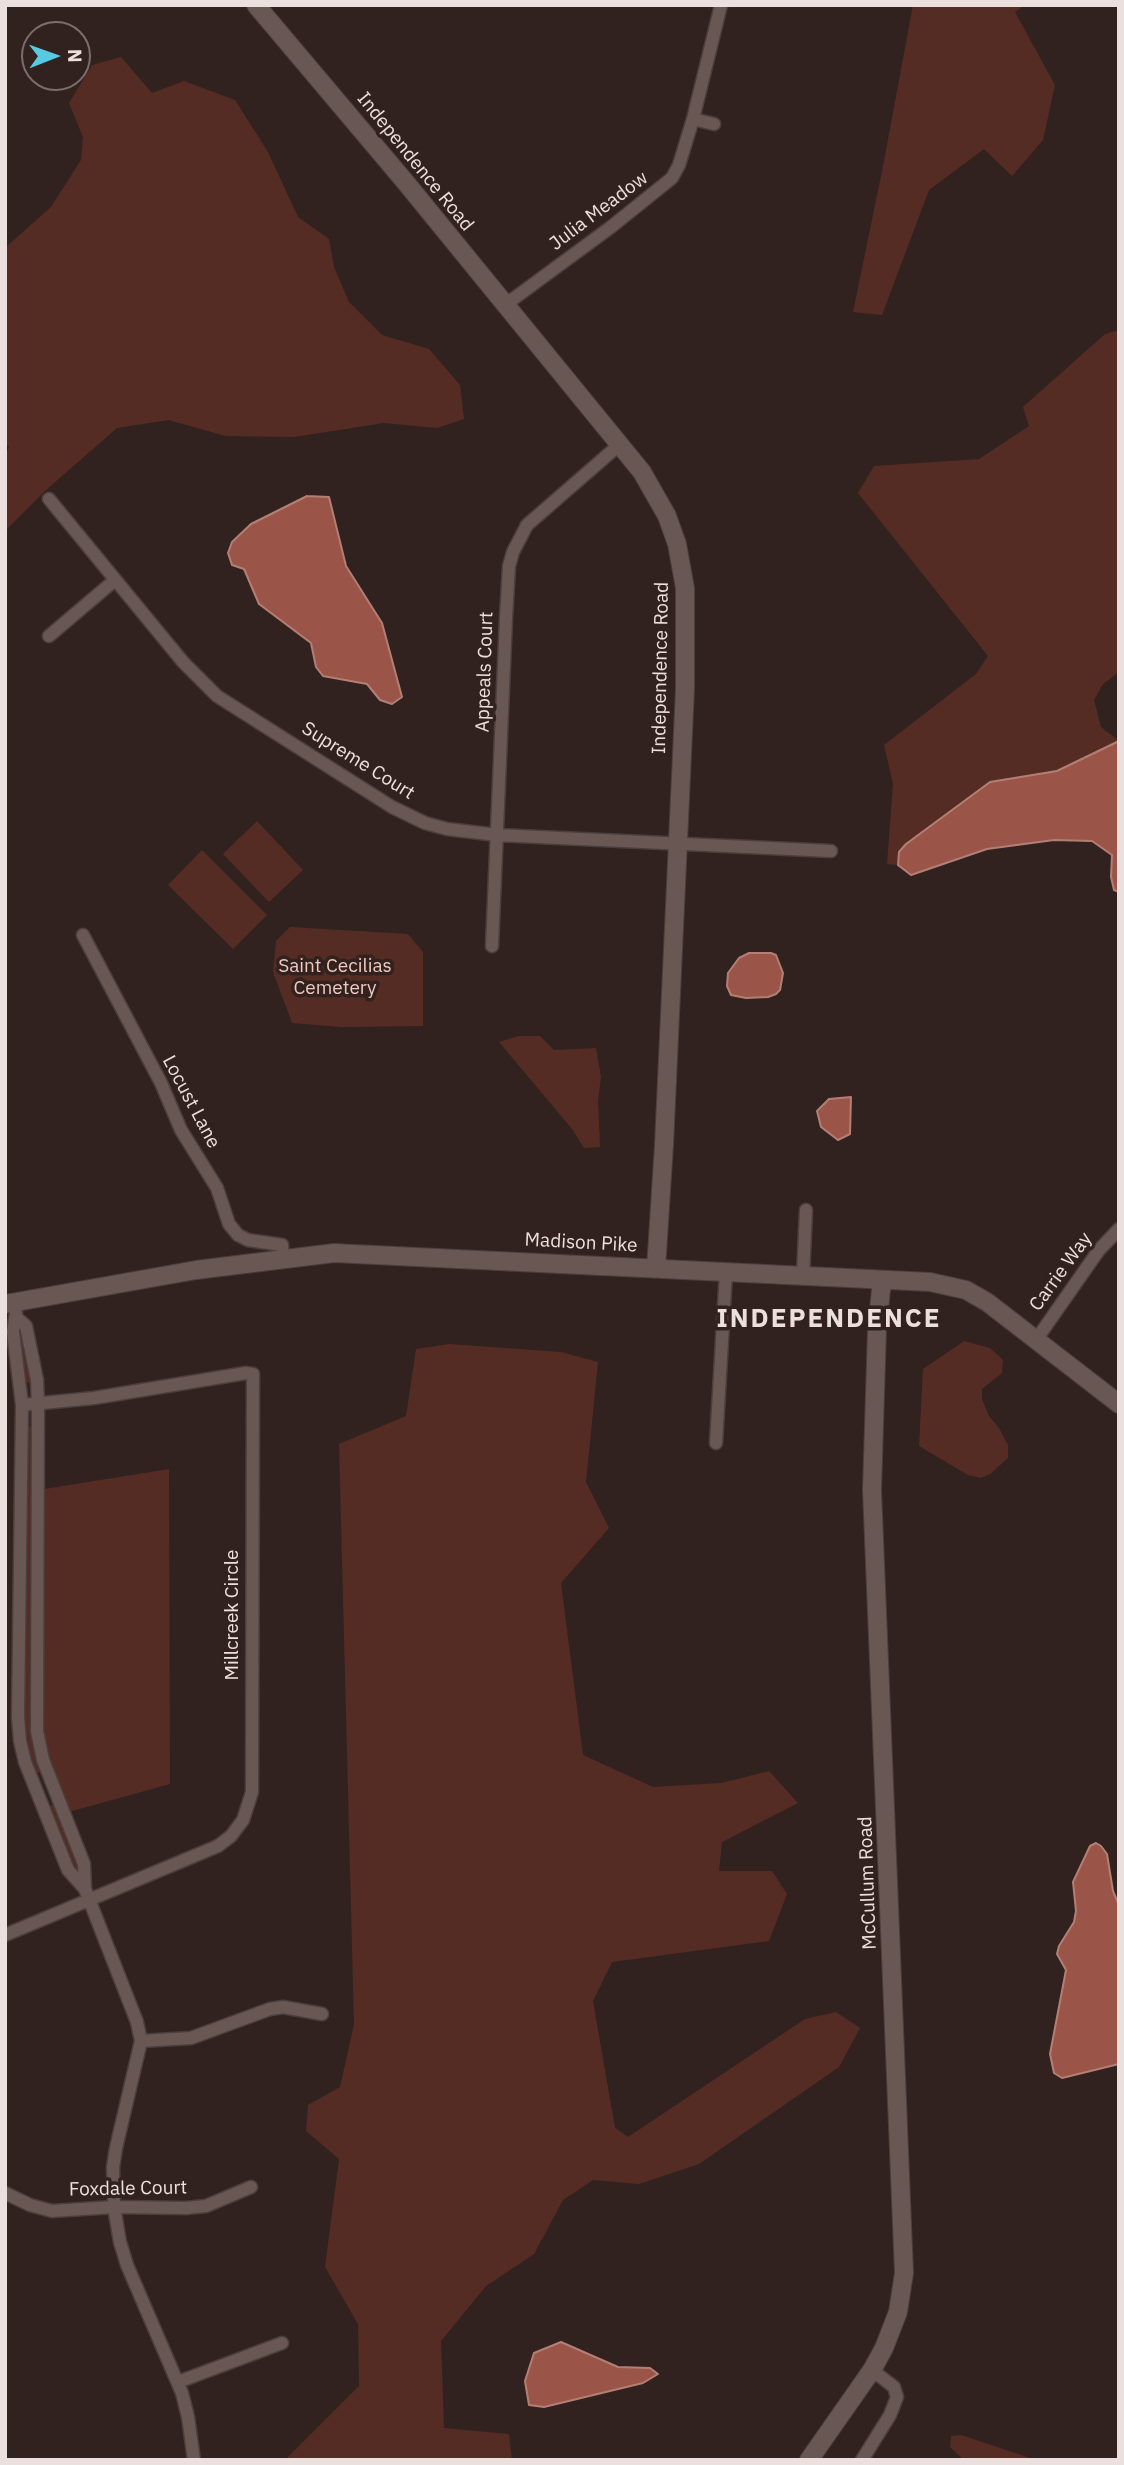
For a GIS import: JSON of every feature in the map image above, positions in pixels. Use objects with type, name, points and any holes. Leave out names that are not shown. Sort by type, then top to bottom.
[{"type":"street","name":"Independence Road","points":[[256,5],[642,472],[667,516],[677,544],[684,579],[686,624],[664,1145],[656,1268]]},
{"type":"street","name":"Julia Meadow","points":[[505,305],[672,178],[679,165],[693,119],[721,5]]},
{"type":"street","points":[[693,119],[714,124]]},
{"type":"street","name":"Appeals Court","points":[[492,946],[508,592],[513,552],[527,525],[619,445]]},
{"type":"street","name":"Supreme Court","points":[[49,499],[183,662],[216,696],[392,807],[436,826],[496,835],[831,852]]},
{"type":"street","points":[[49,636],[115,580]]},
{"type":"street","name":"Locust Lane","points":[[83,935],[161,1083],[181,1130],[217,1188],[229,1224],[238,1235],[248,1240],[282,1245],[283,1258]]},
{"type":"street","points":[[803,1276],[806,1210]]},
{"type":"street","name":"Carrie Way","points":[[1037,1340],[1100,1250],[1119,1229]]},
{"type":"street","name":"Madison Pike","points":[[12,1308],[196,1270],[334,1252],[930,1282],[967,1290],[987,1301],[1119,1404]]},
{"type":"street","points":[[716,1443],[726,1272]]},
{"type":"street","name":"McCullum Road","points":[[809,2460],[872,2370],[893,2329],[904,2273],[872,1490],[877,1329],[882,1280]]},
{"type":"street","points":[[12,1308],[26,1326],[37,1380],[37,1731],[43,1760],[84,1864],[87,1895]]},
{"type":"street","points":[[12,1308],[22,1405],[18,1717],[20,1741],[25,1762],[68,1870],[87,1895],[126,1988],[137,2022],[141,2041],[116,2148],[113,2167],[114,2207],[127,2265],[178,2382],[188,2417],[194,2460]]},
{"type":"street","name":"Millcreek Circle","points":[[5,1935],[87,1895],[218,1846],[231,1836],[243,1820],[252,1792],[253,1374],[94,1398],[22,1405]]},
{"type":"street","points":[[141,2041],[191,2038],[270,2009],[283,2007],[322,2014]]},
{"type":"street","name":"Foxdale Court","points":[[5,2193],[30,2205],[52,2211],[114,2207],[187,2208],[206,2206],[251,2187]]},
{"type":"street","points":[[178,2382],[282,2343]]},
{"type":"street","points":[[862,2460],[896,2403],[897,2393],[894,2388],[872,2370]]},
{"type":"green space","points":[[913,5],[1025,5],[1015,12],[1055,85],[1043,140],[1012,176],[984,149],[929,190],[882,315],[853,312],[883,166]]},
{"type":"green space","points":[[121,57],[152,93],[184,81],[235,100],[268,152],[298,217],[329,239],[334,267],[349,302],[382,335],[429,349],[460,385],[464,419],[437,428],[384,423],[294,437],[226,436],[168,420],[117,428],[46,490],[5,531],[5,457],[9,447],[5,442],[5,248],[51,207],[81,160],[83,137],[69,103],[76,91],[91,91],[92,65]]},
{"type":"green space","points":[[1119,330],[1119,672],[1103,684],[1094,700],[1101,727],[1119,741],[1057,771],[990,782],[899,852],[898,865],[887,864],[893,784],[884,745],[976,674],[988,656],[858,493],[874,466],[979,459],[1029,426],[1023,407],[1105,334]]},
{"type":"green space","points":[[257,821],[303,870],[269,902],[223,854]]},
{"type":"green space","points":[[202,850],[267,915],[233,949],[168,885]]},
{"type":"green space","name":"Saint Cecilias Cemetery","points":[[290,927],[408,934],[423,952],[423,1026],[341,1027],[292,1023],[273,972],[276,941]]},
{"type":"green space","points":[[518,1036],[540,1036],[554,1050],[596,1048],[601,1077],[598,1101],[600,1147],[584,1148],[572,1129],[499,1042]]},
{"type":"green space","points":[[23,1333],[34,1380],[31,1384],[26,1381],[17,1336]]},
{"type":"green space","points":[[964,1341],[990,1348],[1003,1360],[1002,1373],[982,1389],[982,1399],[989,1416],[1008,1445],[1008,1458],[990,1474],[981,1478],[968,1475],[919,1446],[923,1369]]},
{"type":"green space","points":[[449,1344],[561,1352],[598,1362],[586,1482],[609,1528],[561,1583],[583,1755],[653,1787],[721,1783],[769,1771],[798,1803],[722,1842],[719,1871],[772,1871],[787,1894],[769,1941],[612,1962],[593,2001],[615,2128],[628,2137],[805,2019],[836,2012],[860,2028],[839,2067],[699,2164],[639,2184],[593,2180],[563,2200],[534,2254],[486,2286],[441,2341],[444,2428],[509,2434],[512,2460],[285,2460],[359,2386],[358,2324],[325,2267],[339,2159],[306,2131],[308,2105],[340,2087],[354,2024],[339,1444],[406,1416],[416,1349]]},
{"type":"green space","points":[[32,1426],[41,1771],[38,1773],[34,1770],[30,1755],[24,1715],[27,1427]]},
{"type":"green space","points":[[169,1469],[170,1784],[65,1813],[43,1760],[38,1490]]},
{"type":"green space","points":[[53,1804],[79,1868],[77,1869],[72,1866],[49,1807]]},
{"type":"green space","points":[[961,2435],[1036,2460],[964,2460],[950,2447],[951,2436]]},
{"type":"shaded area","points":[[307,496],[329,497],[346,566],[382,623],[402,697],[392,704],[380,700],[367,684],[323,676],[316,667],[311,643],[259,604],[244,569],[232,565],[228,553],[232,542],[251,524]]},
{"type":"shaded area","points":[[1119,741],[1119,892],[1114,890],[1111,877],[1112,855],[1092,841],[1054,840],[987,849],[911,875],[898,865],[899,852],[906,844],[990,782],[1057,771]]},
{"type":"shaded area","points":[[749,953],[776,955],[783,973],[780,990],[776,994],[746,998],[731,995],[727,986],[728,973],[739,958]]},
{"type":"shaded area","points":[[851,1097],[850,1134],[838,1140],[821,1127],[817,1111],[829,1099]]},
{"type":"shaded area","points":[[1096,1843],[1107,1854],[1113,1891],[1119,1905],[1119,2064],[1062,2078],[1054,2073],[1050,2054],[1066,1970],[1057,1954],[1074,1922],[1076,1911],[1073,1882],[1090,1846]]},
{"type":"shaded area","points":[[561,2342],[618,2367],[650,2368],[658,2374],[643,2383],[544,2407],[529,2405],[525,2381],[534,2353]]},
{"type":"district","name":"INDEPENDENCE","points":[[829,1319]]}]
